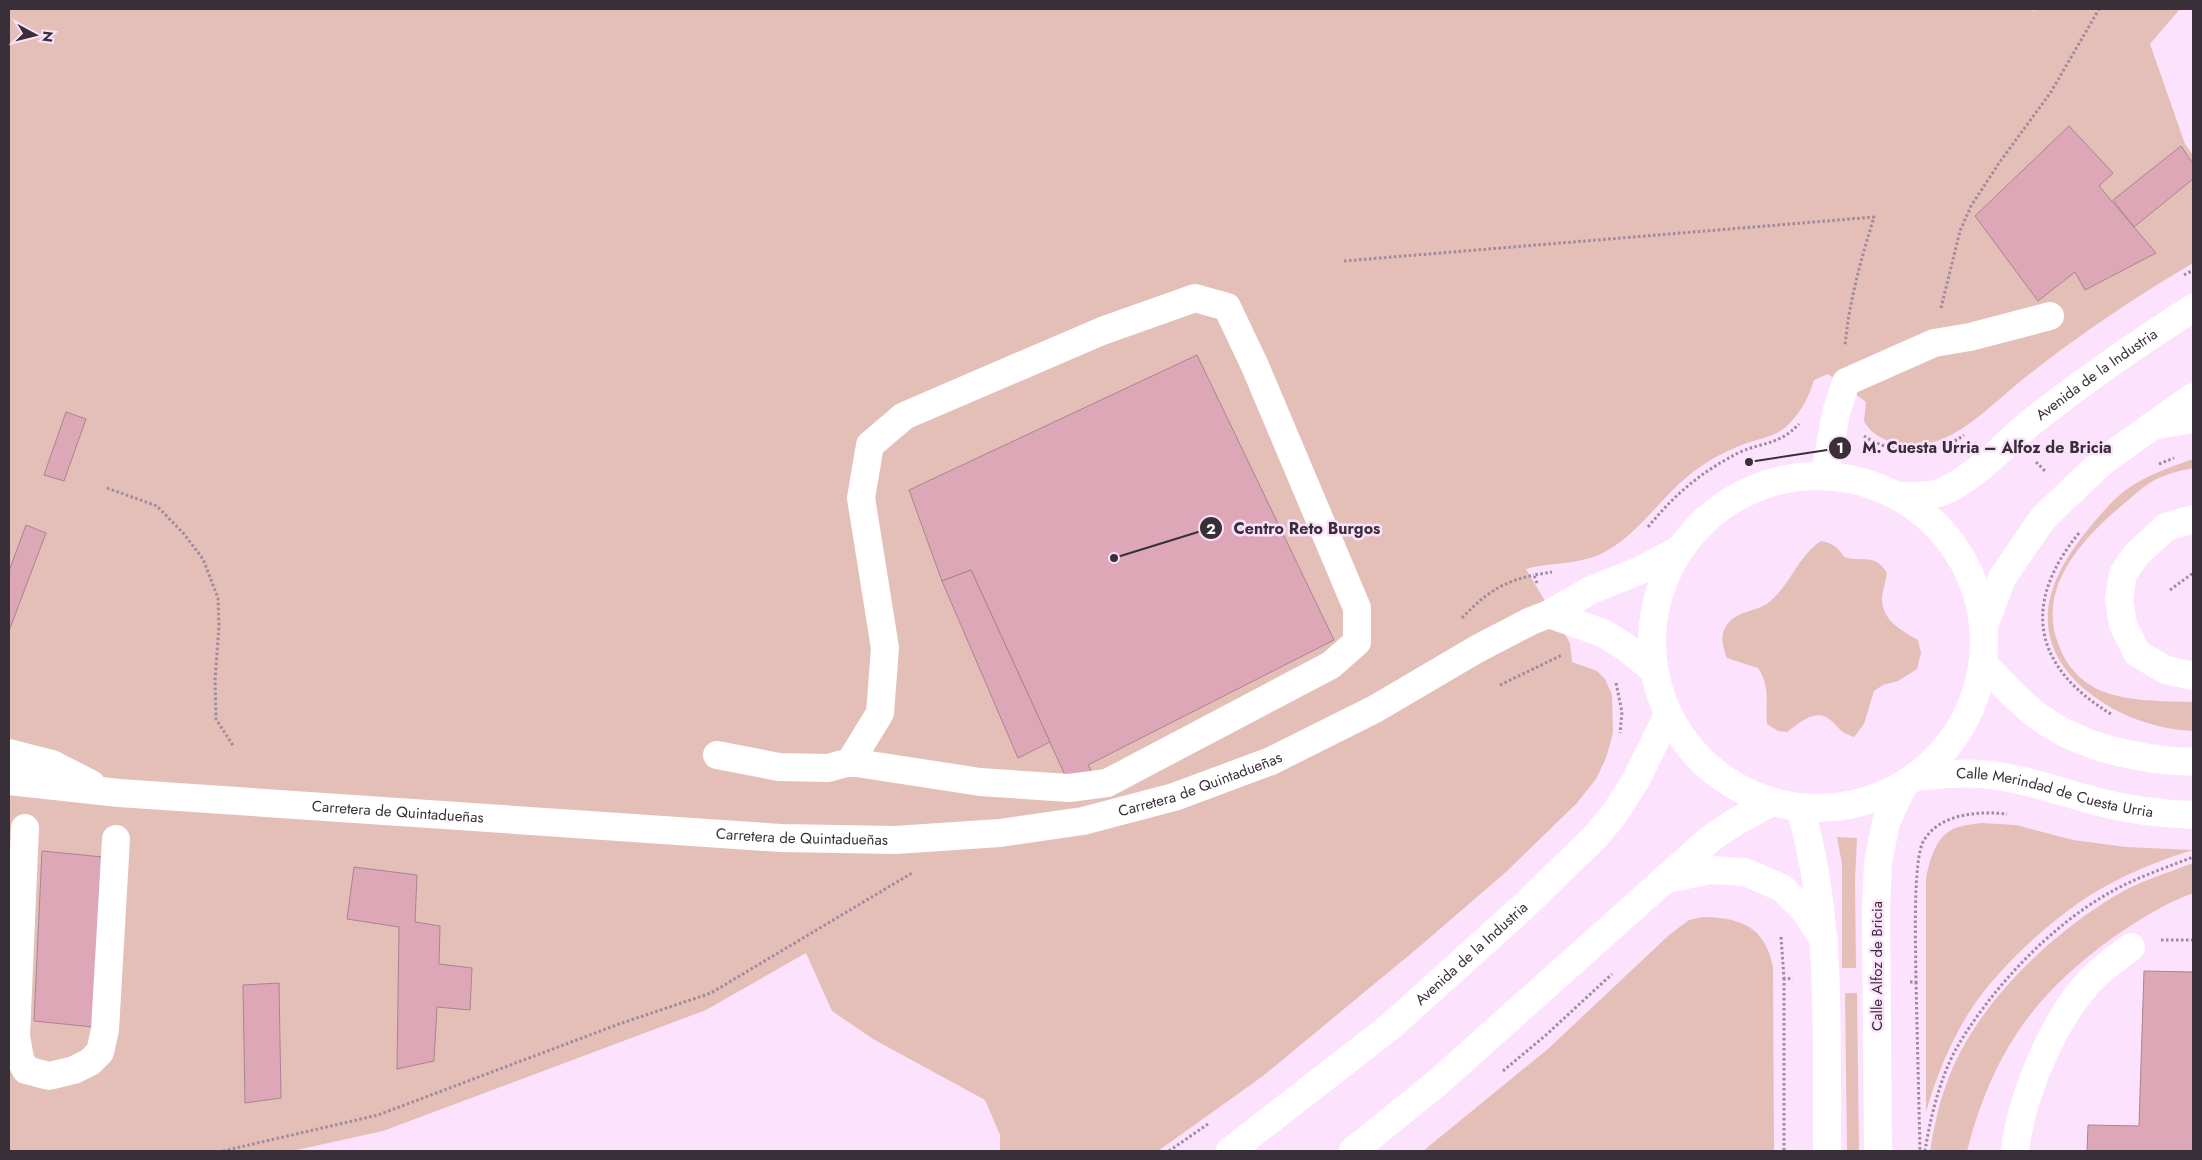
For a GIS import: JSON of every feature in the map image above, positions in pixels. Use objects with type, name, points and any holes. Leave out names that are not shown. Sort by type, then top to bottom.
[{"type":"street","points":[[717,755],[779,767],[804,769],[828,768],[850,762],[980,782],[1069,788],[1107,783],[1331,665],[1357,642],[1357,608],[1255,366],[1227,307],[1195,298],[1102,331],[904,416],[870,445],[861,498],[885,648],[880,713],[850,762]]},
{"type":"street","name":"Avenida de la Industria","points":[[1898,496],[1923,496],[1943,492],[1969,475],[2084,380],[2193,308]]},
{"type":"street","points":[[1825,474],[1836,413],[1846,382],[1934,343],[1970,337],[2050,316]]},
{"type":"street","points":[[1984,627],[2002,578],[2043,518],[2066,494],[2103,461],[2193,397]]},
{"type":"street","points":[[2152,426],[2193,419]]},
{"type":"street","points":[[1825,474],[1858,480],[1898,496],[1931,520],[1957,551],[1976,587],[1984,627],[1983,663],[1973,702],[1955,738],[1909,781],[1853,805],[1800,808],[1772,802],[1740,790],[1711,770],[1687,744],[1668,715],[1654,670],[1653,620],[1660,588],[1678,550],[1705,519],[1737,495],[1775,480],[1800,475],[1825,474]]},
{"type":"street","points":[[2193,520],[2166,527],[2136,555],[2123,574],[2119,599],[2123,625],[2137,653],[2166,670],[2193,676]]},
{"type":"street","name":"Carretera de Quintadueñas","points":[[9,781],[105,791],[314,807],[781,838],[895,840],[1000,833],[1083,821],[1156,802],[1271,761],[1375,708],[1477,649],[1548,614],[1591,590],[1641,570],[1678,550]]},
{"type":"street","points":[[1548,614],[1603,632],[1654,670]]},
{"type":"street","points":[[1983,663],[2009,691],[2035,714],[2071,736],[2098,747],[2137,756],[2193,762]]},
{"type":"street","name":"Avenida de la Industria","points":[[1230,1151],[1391,1026],[1524,907],[1596,836],[1615,814],[1636,780],[1668,715]]},
{"type":"street","points":[[9,753],[52,764],[105,791]]},
{"type":"street","name":"Calle Merindad de Cuesta Urria","points":[[1909,781],[1955,773],[1982,774],[2032,783],[2100,802],[2138,810],[2193,815]]},
{"type":"street","name":"Calle Alfoz de Bricia","points":[[1878,1151],[1876,909],[1878,862],[1886,822],[1909,781]]},
{"type":"street","points":[[1353,1151],[1437,1083],[1579,957],[1662,880],[1723,830],[1772,802]]},
{"type":"street","points":[[1800,808],[1818,880],[1824,940],[1827,1151]]},
{"type":"street","points":[[25,828],[14,977],[16,1036],[20,1059],[26,1070],[49,1076],[74,1070],[90,1062],[100,1052],[105,1030],[116,839]]},
{"type":"street","points":[[1662,880],[1711,870],[1745,872],[1782,888],[1805,911],[1824,940]]},
{"type":"street","points":[[2015,1151],[2017,1129],[2032,1082],[2065,1016],[2097,974],[2131,947]]},
{"type":"path","points":[[1934,343],[1955,248],[1971,206],[2051,92],[2099,9]]},
{"type":"path","points":[[1344,261],[1874,217],[1860,265],[1847,325],[1843,357],[1846,382]]},
{"type":"path","points":[[2014,436],[2066,494]]},
{"type":"path","points":[[107,488],[157,506],[184,534],[203,559],[218,598],[219,626],[215,680],[216,719],[234,747]]},
{"type":"path","points":[[2084,526],[2058,562],[2049,582],[2042,605],[2042,625],[2052,659],[2064,676],[2090,701],[2118,718]]},
{"type":"path","points":[[2170,590],[2193,573]]},
{"type":"path","points":[[1461,618],[1480,599],[1498,586],[1534,575]]},
{"type":"path","points":[[1500,686],[1562,655]]},
{"type":"path","points":[[1920,1151],[1916,893],[1923,841],[1940,825],[1959,816],[1980,813],[2009,814]]},
{"type":"path","points":[[1925,1151],[1935,1106],[1955,1050],[2010,975],[2052,933],[2109,893],[2158,870],[2193,857]]},
{"type":"path","points":[[223,1151],[378,1115],[619,1024],[711,993],[915,871]]},
{"type":"path","points":[[1784,978],[1784,1151]]},
{"type":"path","points":[[1877,980],[1916,982]]},
{"type":"shaded area","points":[[9,9],[2031,9],[2034,11],[2036,9],[2180,9],[2150,44],[2185,144],[2193,155],[2193,263],[2093,327],[2025,377],[1968,424],[1945,438],[1935,442],[1912,445],[1900,444],[1879,437],[1870,430],[1864,421],[1866,402],[1828,374],[1814,380],[1801,410],[1784,429],[1729,450],[1703,465],[1677,486],[1630,534],[1617,544],[1603,553],[1584,560],[1526,569],[1570,643],[1572,662],[1597,671],[1605,679],[1612,695],[1613,733],[1606,758],[1596,779],[1576,804],[1506,872],[1419,947],[1263,1076],[1158,1151],[1000,1151],[1000,1135],[985,1100],[873,1039],[832,1011],[806,953],[706,1010],[383,1131],[292,1151],[9,1151]]},
{"type":"shaded area","points":[[2193,459],[2193,468],[2168,475],[2149,484],[2120,507],[2090,535],[2066,568],[2058,586],[2053,605],[2053,625],[2059,646],[2066,660],[2086,682],[2099,690],[2122,697],[2193,702],[2193,731],[2179,730],[2138,720],[2112,708],[2088,692],[2068,672],[2055,652],[2049,631],[2048,611],[2061,569],[2074,548],[2112,502],[2127,489],[2143,480]]},
{"type":"shaded area","points":[[1821,541],[1834,546],[1844,557],[1873,560],[1882,567],[1887,573],[1882,597],[1885,612],[1893,623],[1918,640],[1921,653],[1917,669],[1898,681],[1883,685],[1874,691],[1864,724],[1854,737],[1842,731],[1829,719],[1818,715],[1801,721],[1787,732],[1778,731],[1767,724],[1765,682],[1758,668],[1727,658],[1724,650],[1723,631],[1729,622],[1739,615],[1763,606],[1776,596],[1806,555]]},
{"type":"shaded area","points":[[1981,823],[2016,825],[2073,840],[2126,847],[2193,850],[2159,861],[2116,881],[2069,910],[2031,941],[1996,976],[1970,1011],[1944,1060],[1926,1112],[1926,878],[1932,855],[1944,835],[1958,827]]},
{"type":"shaded area","points":[[1837,837],[1857,838],[1855,879],[1856,968],[1842,968],[1842,864]]},
{"type":"shaded area","points":[[2193,863],[2193,893],[2150,913],[2111,939],[2083,961],[2058,983],[2018,1031],[2002,1057],[1989,1086],[1967,1151],[1930,1151],[1941,1101],[1958,1057],[1974,1029],[2014,978],[2062,933],[2113,897],[2142,882]]},
{"type":"shaded area","points":[[1703,917],[1729,920],[1750,927],[1764,942],[1769,953],[1773,967],[1774,1151],[1423,1151],[1549,1048],[1669,935],[1689,920]]},
{"type":"shaded area","points":[[1845,993],[1857,993],[1859,1151],[1847,1151]]},
{"type":"building","points":[[2069,126],[2113,173],[2099,186],[2156,253],[2085,290],[2075,272],[2038,301],[1975,216]]},
{"type":"building","points":[[2181,146],[2193,164],[2193,179],[2134,227],[2113,200]]},
{"type":"building","points":[[1197,355],[1334,640],[1088,765],[1092,772],[1069,784],[971,570],[942,581],[909,490]]},
{"type":"building","points":[[66,412],[86,419],[64,481],[44,475]]},
{"type":"building","points":[[26,525],[46,533],[9,631],[9,571]]},
{"type":"building","points":[[971,570],[1050,742],[1018,758],[942,581]]},
{"type":"building","points":[[42,851],[103,857],[93,1027],[34,1021]]},
{"type":"building","points":[[354,867],[417,875],[415,922],[440,926],[439,964],[472,968],[470,1010],[437,1007],[434,1061],[397,1069],[399,927],[347,919]]},
{"type":"building","points":[[2144,971],[2193,972],[2193,1151],[2087,1151],[2088,1125],[2139,1126]]},
{"type":"building","points":[[279,983],[281,1098],[245,1103],[243,985]]},
{"type":"place","name":"M. Cuesta Urria – Alfoz de Bricia","points":[[1749,462]]},
{"type":"place","name":"Centro Reto Burgos","points":[[1114,558]]}]
